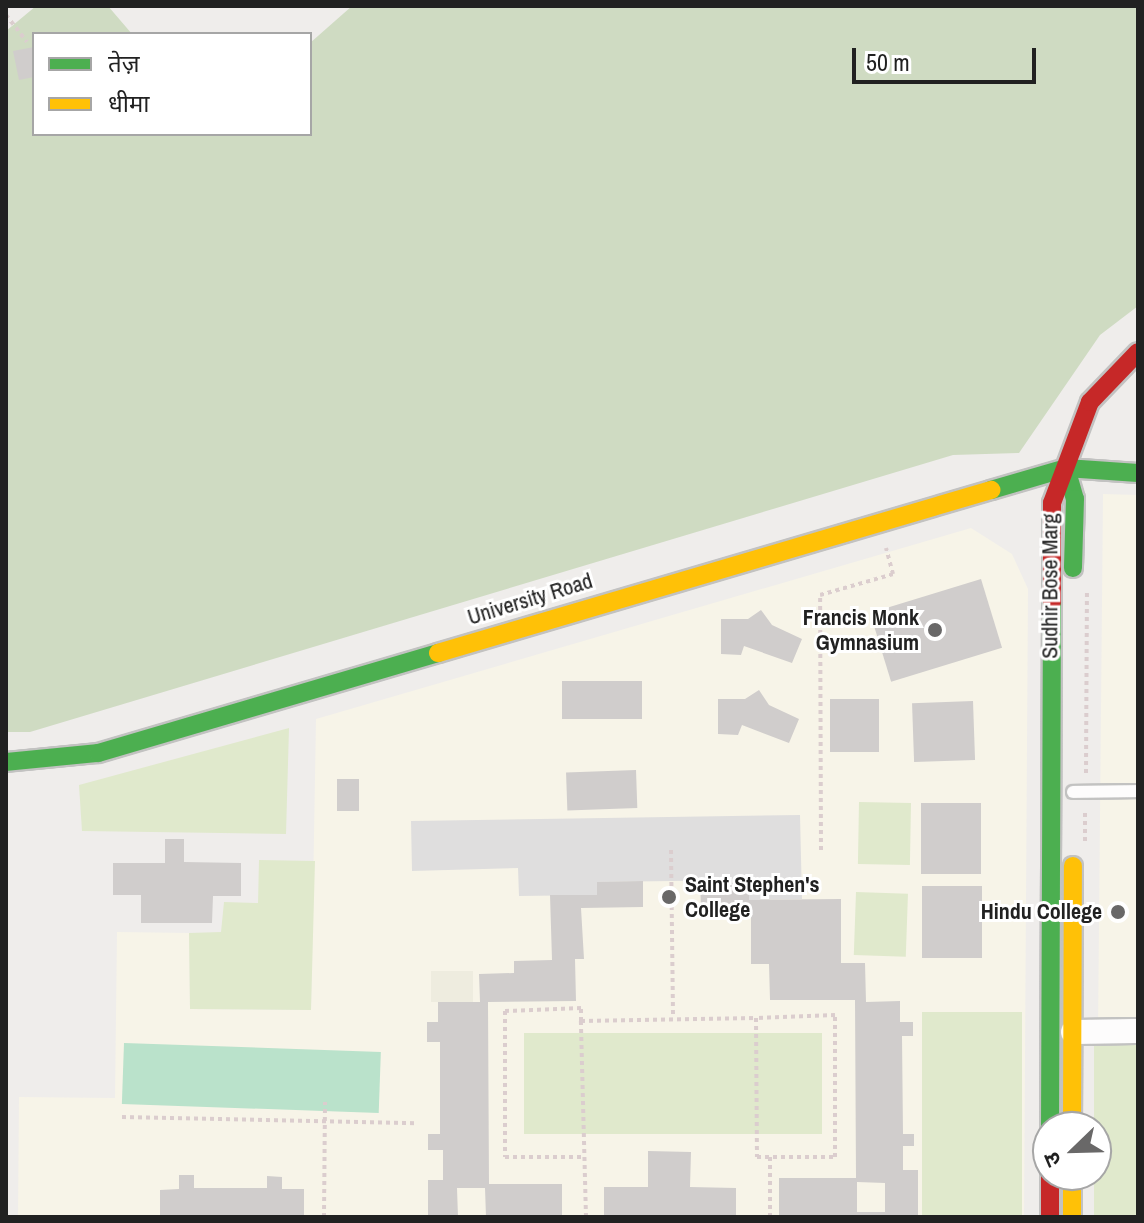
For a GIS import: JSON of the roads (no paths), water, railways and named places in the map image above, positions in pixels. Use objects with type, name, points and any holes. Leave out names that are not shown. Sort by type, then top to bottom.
[{"type":"street","points":[[1066,468],[1090,402],[1138,352]]},
{"type":"street","name":"University Road","points":[[6,762],[98,753],[1066,468],[1138,473]]},
{"type":"street","name":"Sudhir Bose Marg","points":[[1066,468],[1075,499],[1080,581]]},
{"type":"street","name":"Sudhir Bose Marg","points":[[1050,1111],[1052,503],[1066,468]]},
{"type":"street","points":[[1072,1111],[1079,852]]},
{"type":"street","points":[[1073,1032],[1138,1031]]},
{"type":"street","points":[[1050,1191],[1050,1217]]},
{"type":"street","points":[[1072,1191],[1072,1217]]},
{"type":"lane","points":[[1076,792],[1138,791]]},
{"type":"place","name":"Francis Monk Gymnasium","points":[[935,630]]},
{"type":"place","name":"Saint Stephen's College","points":[[669,897]]},
{"type":"place","name":"Hindu College","points":[[1118,912]]}]
